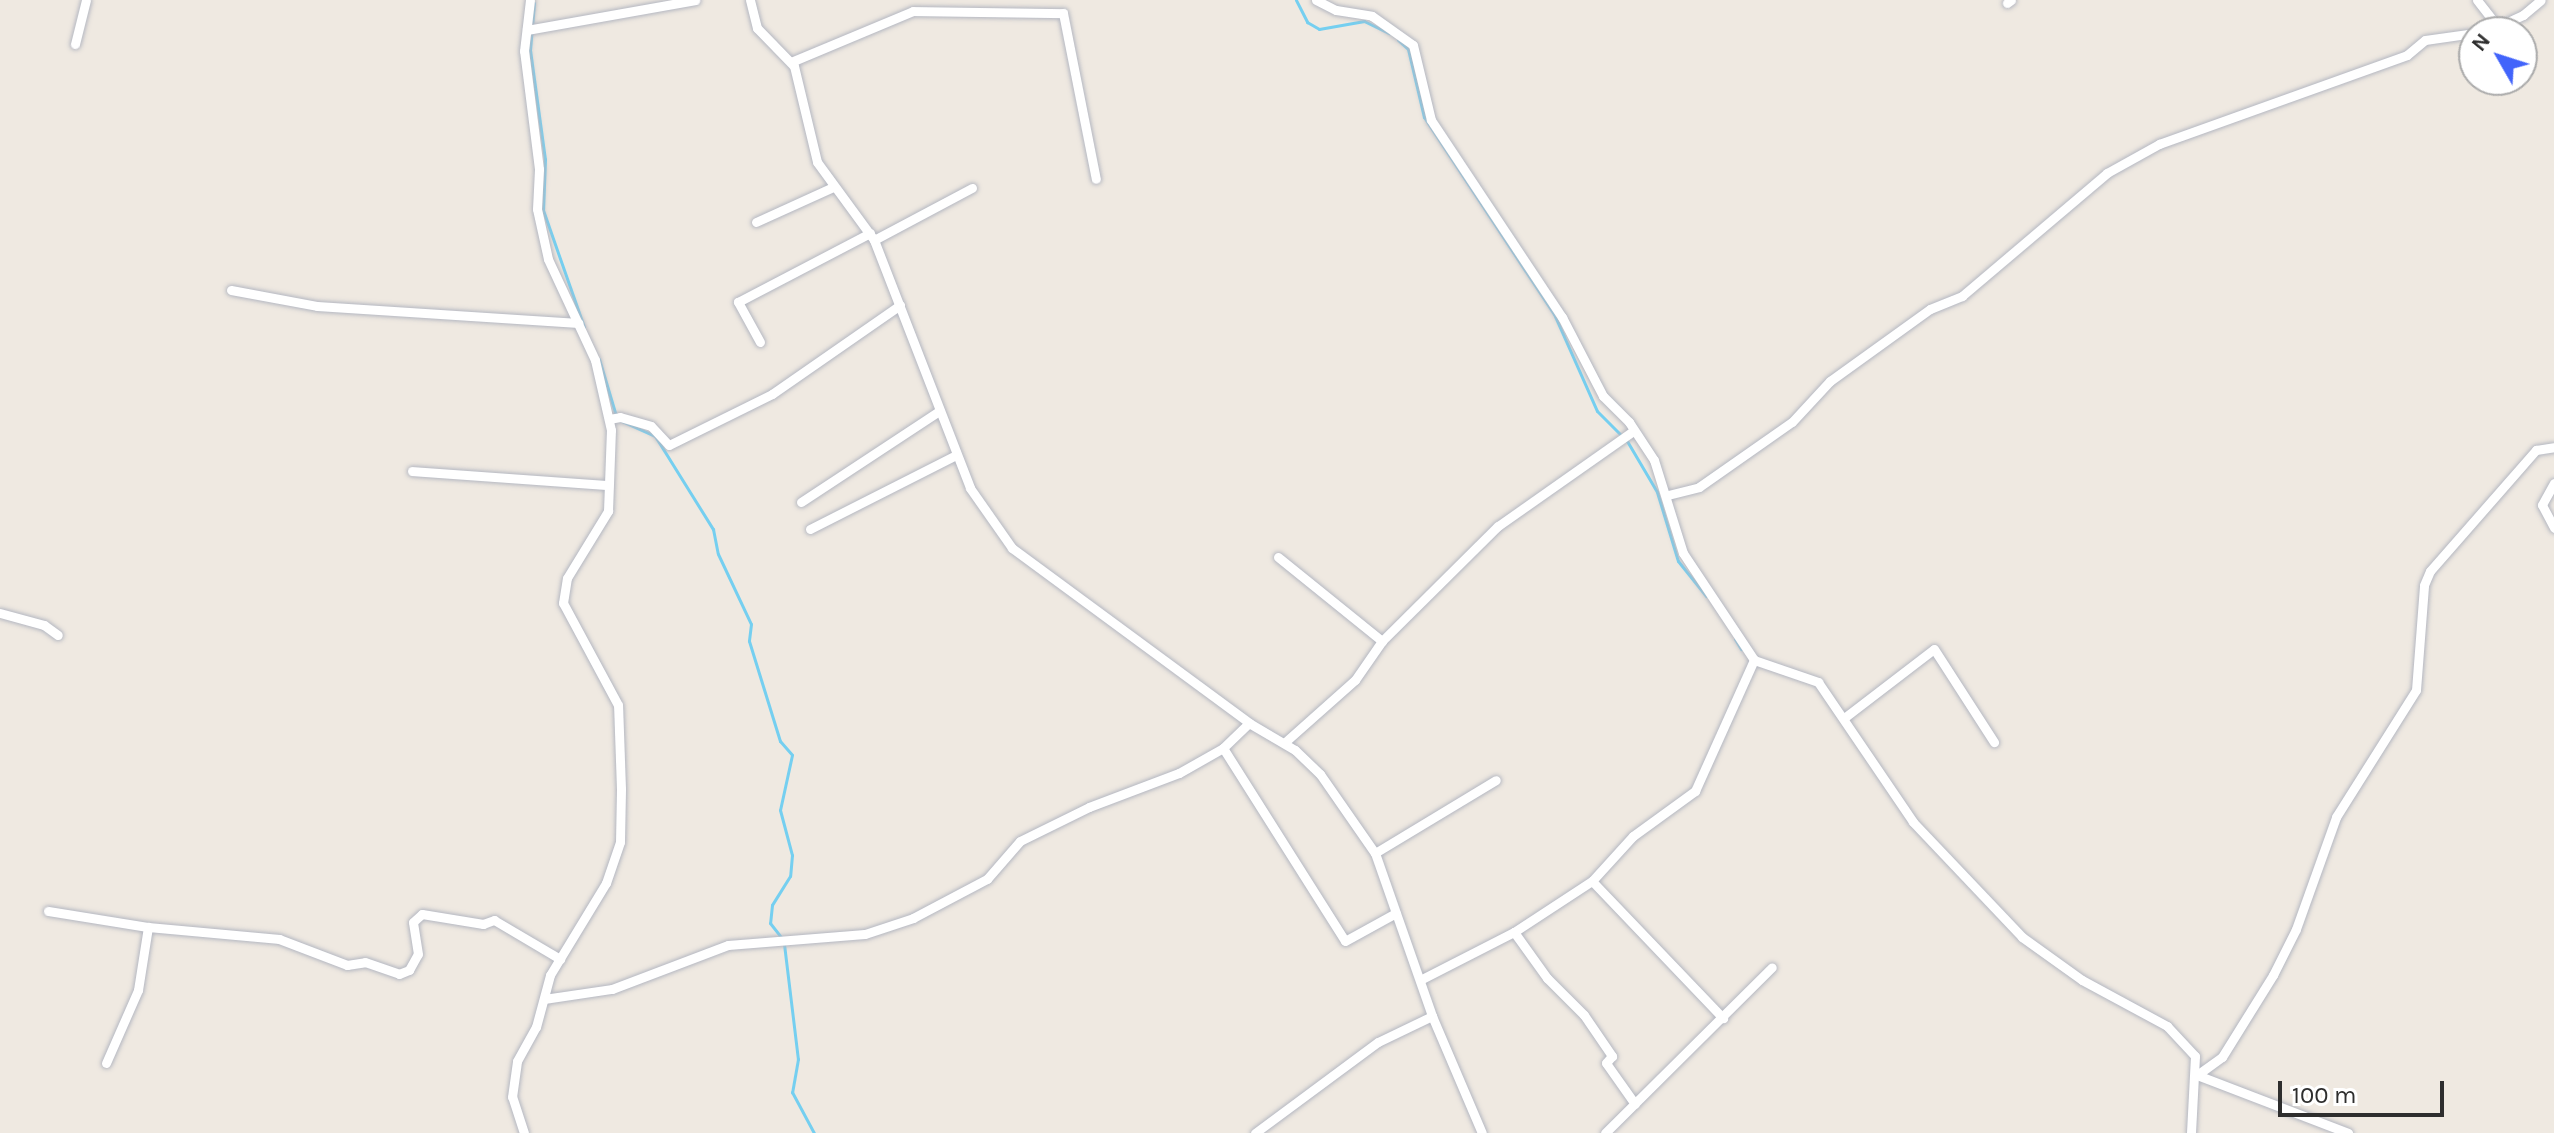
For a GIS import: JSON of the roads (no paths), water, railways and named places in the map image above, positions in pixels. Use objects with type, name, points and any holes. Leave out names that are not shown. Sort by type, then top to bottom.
[{"type":"street","points":[[75,44],[86,0]]},
{"type":"street","points":[[524,1133],[512,1097],[517,1061],[536,1027],[560,959],[606,883],[620,842],[618,705],[563,603],[567,578],[594,541],[608,511],[609,419],[595,360],[548,259],[537,209],[539,169],[524,51],[530,0]]},
{"type":"street","points":[[527,30],[695,0]]},
{"type":"street","points":[[750,0],[757,28],[791,62],[817,162],[872,237],[954,456],[1012,548],[1249,723],[1284,743],[1320,774],[1375,853],[1432,1016],[1482,1133]]},
{"type":"street","points":[[944,0],[947,11]]},
{"type":"street","points":[[1316,0],[1336,10],[1372,16],[1413,45],[1431,120],[1562,317],[1603,396],[1654,460],[1668,495],[1683,553],[1754,660],[1818,682],[1945,862],[2048,959],[2167,1026],[2195,1056],[2197,1075],[2191,1133]]},
{"type":"street","points":[[2477,0],[2490,16]]},
{"type":"street","points":[[2517,16],[2541,0]]},
{"type":"street","points":[[791,62],[913,11],[1063,13],[1096,179]]},
{"type":"street","points":[[1668,495],[1699,487],[1792,422],[1830,381],[1930,309],[1962,296],[2107,173],[2159,144],[2407,55],[2425,40],[2458,35]]},
{"type":"street","points":[[756,222],[833,187]]},
{"type":"street","points":[[760,342],[738,302],[972,188]]},
{"type":"street","points":[[231,290],[317,306],[578,323]]},
{"type":"street","points":[[609,419],[620,417],[651,426],[669,445],[772,394],[900,305]]},
{"type":"street","points":[[801,502],[939,411]]},
{"type":"street","points":[[1284,743],[1355,680],[1382,641],[1498,526],[1633,431]]},
{"type":"street","points":[[2197,1075],[2222,1057],[2273,975],[2296,929],[2336,817],[2416,690],[2430,571],[2536,450],[2554,447]]},
{"type":"street","points":[[810,529],[954,456]]},
{"type":"street","points":[[412,471],[609,485]]},
{"type":"street","points":[[2554,483],[2542,505],[2554,528]]},
{"type":"street","points":[[1278,557],[1382,641]]},
{"type":"street","points":[[0,613],[44,625],[58,635]]},
{"type":"street","points":[[1844,718],[1934,649],[1994,742]]},
{"type":"street","points":[[1420,980],[1514,932],[1592,881],[1633,836],[1695,791],[1754,660]]},
{"type":"street","points":[[544,999],[612,989],[728,945],[865,934],[913,918],[987,879],[1020,841],[1089,807],[1179,773],[1223,748],[1249,723]]},
{"type":"street","points":[[1223,748],[1345,941],[1396,913]]},
{"type":"street","points":[[1375,853],[1496,780]]},
{"type":"street","points":[[1592,881],[1723,1018]]},
{"type":"street","points":[[48,911],[148,927],[279,939],[347,965],[365,962],[399,974],[409,970],[418,954],[413,922],[422,914],[483,924],[494,920],[560,959]]},
{"type":"street","points":[[106,1063],[138,990],[148,927]]},
{"type":"street","points":[[1514,932],[1547,978],[1584,1015],[1612,1056],[1606,1063],[1635,1104]]},
{"type":"street","points":[[1605,1133],[1772,967]]},
{"type":"street","points":[[1255,1133],[1378,1042],[1432,1016]]},
{"type":"street","points":[[2197,1075],[2348,1133]]},
{"type":"waterway","points":[[1296,0],[1307,22],[1319,29],[1364,21],[1389,33]]},
{"type":"waterway","points":[[534,3],[530,50],[545,159],[543,210],[584,327]]},
{"type":"waterway","points":[[1398,40],[1408,49],[1424,117],[1554,314],[1597,411],[1627,441],[1657,492],[1678,561],[1706,596]]},
{"type":"waterway","points":[[599,359],[617,419],[655,436],[713,529],[718,554],[751,624],[749,641],[780,741],[792,755],[780,810],[792,855],[790,876],[772,905],[770,923],[781,937]]},
{"type":"waterway","points":[[1735,639],[1741,649]]},
{"type":"waterway","points":[[784,944],[798,1059],[792,1092],[814,1133]]}]
